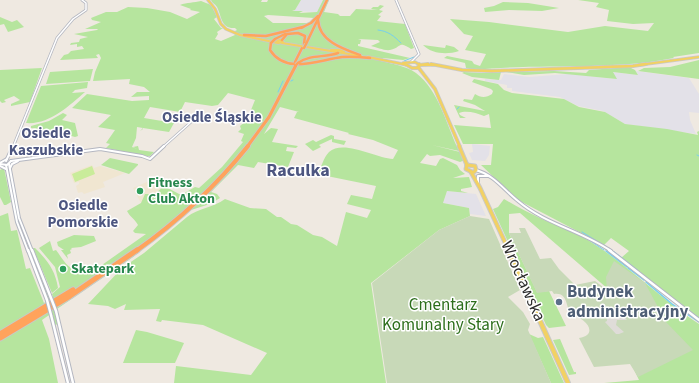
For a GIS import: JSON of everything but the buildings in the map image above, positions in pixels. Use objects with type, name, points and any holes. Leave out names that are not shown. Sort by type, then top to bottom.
[{"type":"highway","points":[[0,338],[59,303],[115,265],[154,236],[196,201],[234,162],[257,134],[278,100],[326,0]]},
{"type":"highway","points":[[305,44],[318,20],[326,0]]},
{"type":"highway","points":[[318,16],[312,22],[271,43],[270,50],[273,56],[282,61],[293,63],[312,63],[344,56],[370,58]]},
{"type":"highway","points":[[318,20],[317,27],[336,44],[348,51],[362,55]]},
{"type":"highway","points":[[244,35],[266,36],[303,27]]},
{"type":"highway","points":[[282,42],[287,34],[299,33],[305,36],[305,44]]},
{"type":"highway","points":[[0,334],[95,276],[142,242],[193,200],[232,161],[255,133],[296,64],[308,57],[328,57],[338,52],[338,46],[336,44]]},
{"type":"main road","points":[[209,0],[215,8],[223,26],[235,34],[370,58],[418,64],[439,64],[467,70],[486,71],[620,67],[657,64],[699,57]]},
{"type":"main road","points":[[219,19],[227,28],[244,35],[276,41]]},
{"type":"main road","points":[[338,52],[409,63],[429,83],[446,114]]},
{"type":"main road","points":[[413,68],[418,64]]},
{"type":"main road","points":[[418,64],[434,86],[446,114]]},
{"type":"main road","name":"Wrocławska","points":[[446,114],[469,165],[466,169],[474,170],[478,185],[568,383]]},
{"type":"main road","points":[[469,165],[474,170]]},
{"type":"street","points":[[68,383],[47,300],[20,232],[13,206],[8,170],[11,154],[58,36],[73,19],[86,10],[86,3],[82,0]]},
{"type":"street","points":[[396,0],[419,53],[419,56],[409,63]]},
{"type":"street","points":[[415,58],[414,60],[418,64]]},
{"type":"street","points":[[1,164],[100,149],[142,156],[150,159],[200,114]]},
{"type":"street","points":[[1,164],[11,154]]},
{"type":"street","points":[[8,170],[12,164],[21,160]]},
{"type":"street","points":[[1,164],[8,170],[11,176],[22,228],[56,311],[73,383]]},
{"type":"street","points":[[474,170],[484,173],[494,180],[515,200],[528,209],[573,229],[602,246],[622,260],[672,302],[699,320]]},
{"type":"street","points":[[478,185],[477,178],[482,175],[488,176],[498,184]]},
{"type":"street","points":[[20,232],[22,228]]},
{"type":"shaded area","points":[[301,0],[323,0],[317,12],[294,11]]},
{"type":"shaded area","points":[[636,71],[689,78],[699,94],[699,113],[689,112],[690,120],[696,134],[625,124],[603,111],[578,106],[560,97],[512,91],[512,88],[507,88],[507,85],[485,81],[485,79],[501,80],[504,74],[529,77],[568,74],[616,79],[612,72],[638,75]]},
{"type":"shaded area","points":[[472,144],[490,146],[489,155],[485,161],[472,160],[469,153],[473,152]]},
{"type":"shaded area","points":[[92,165],[94,168],[100,166],[125,173],[103,182],[105,187],[84,194],[82,192],[78,193],[76,186],[79,182],[74,183],[70,173]]},
{"type":"shaded area","points":[[156,178],[167,184],[141,203],[133,188]]},
{"type":"shaded area","points":[[447,191],[476,194],[486,216],[470,214],[469,208],[443,203]]},
{"type":"shaded area","points":[[616,308],[627,320],[617,320],[616,325],[624,332],[619,334],[616,334],[605,322],[607,321],[607,317],[605,314],[609,314]]},
{"type":"green space","points":[[211,0],[262,0],[261,2],[267,2],[268,0],[301,0],[295,10],[292,11],[303,11],[299,13],[317,12],[323,0],[329,0],[324,12],[338,14],[340,16],[350,16],[356,9],[378,10],[371,9],[380,5],[384,6],[379,10],[383,11],[378,15],[381,16],[377,21],[405,24],[414,48],[411,49],[407,46],[400,45],[394,49],[386,50],[371,46],[380,42],[378,40],[358,39],[361,40],[358,46],[410,58],[403,60],[383,58],[381,61],[408,69],[416,73],[424,80],[431,89],[442,109],[459,151],[432,145],[460,152],[465,160],[460,162],[440,155],[430,156],[427,154],[420,163],[436,166],[440,159],[443,158],[457,165],[465,174],[453,178],[469,177],[472,187],[461,189],[461,191],[468,193],[447,191],[443,203],[469,208],[470,216],[439,230],[371,283],[386,383],[174,383],[176,366],[251,375],[267,353],[203,325],[162,320],[161,322],[156,321],[160,309],[124,310],[126,304],[115,309],[108,306],[88,304],[122,268],[144,253],[187,217],[225,199],[250,208],[266,209],[277,217],[281,217],[291,224],[297,225],[313,235],[322,237],[337,246],[346,212],[367,218],[371,210],[347,204],[351,195],[372,199],[376,186],[317,174],[327,154],[335,149],[343,147],[351,148],[393,159],[398,150],[373,140],[294,118],[297,112],[299,112],[280,107],[264,134],[271,128],[278,129],[272,142],[298,146],[296,148],[287,147],[286,151],[294,152],[288,167],[258,162],[254,168],[238,165],[211,192],[217,194],[220,198],[210,204],[191,210],[133,257],[54,311],[58,324],[55,325],[52,313],[42,320],[49,339],[58,383],[0,383],[0,216],[8,213],[11,231],[17,230],[26,269],[30,268],[44,303],[48,300],[29,250],[50,299],[53,297],[52,294],[60,287],[55,267],[39,248],[50,241],[53,251],[56,250],[70,267],[78,271],[91,270],[92,272],[146,234],[135,233],[133,231],[138,225],[127,211],[141,203],[145,194],[155,194],[164,186],[181,195],[195,187],[199,188],[222,167],[243,142],[241,141],[244,134],[238,132],[241,129],[240,126],[257,116],[255,113],[249,115],[255,100],[228,93],[218,105],[212,106],[185,102],[180,112],[150,107],[144,118],[174,123],[169,132],[137,127],[136,138],[132,147],[137,149],[133,147],[138,146],[139,150],[154,152],[150,156],[106,148],[110,144],[106,143],[115,130],[98,127],[111,115],[72,108],[87,94],[132,101],[149,100],[149,96],[131,97],[137,92],[150,92],[144,87],[129,84],[130,79],[93,81],[101,58],[99,54],[96,55],[98,58],[60,60],[64,55],[71,51],[84,49],[82,46],[77,47],[77,44],[70,45],[71,43],[79,42],[80,39],[88,37],[74,34],[98,29],[85,29],[101,22],[92,20],[91,18],[106,12],[117,12],[128,7],[147,8],[170,12],[187,19],[200,12],[190,10],[191,9],[180,5],[201,1],[211,5],[217,17],[214,19],[221,28],[223,28],[217,32],[218,34],[215,39],[221,41],[235,35],[233,32],[237,30],[235,28],[227,27],[224,24],[217,7]],"holes":[[[264,16],[314,18],[309,23],[273,23]]]},
{"type":"green space","points":[[578,0],[699,0],[699,53],[649,62],[599,66],[523,67],[473,70],[466,68],[465,63],[444,58],[447,56],[472,61],[474,64],[480,66],[486,54],[465,50],[473,36],[464,34],[450,19],[489,22],[568,32],[605,26],[648,31],[654,23],[633,24],[607,21],[609,10],[596,7],[599,3]]},
{"type":"green space","points":[[503,2],[528,3],[559,8],[542,11],[509,10],[485,12],[484,8]]},
{"type":"green space","points":[[0,17],[12,22],[17,20],[24,27],[8,32],[4,24],[0,25]]},
{"type":"green space","points":[[423,45],[445,48],[446,45],[454,47],[459,51],[440,53],[435,52]]},
{"type":"green space","points":[[699,60],[699,79],[638,71],[644,68],[670,67]]},
{"type":"green space","points":[[629,67],[635,70],[638,75],[613,72],[617,79],[555,73],[524,75],[506,72],[554,71],[586,73],[589,70]]},
{"type":"green space","points":[[42,68],[30,102],[11,106],[11,104],[20,100],[14,96],[4,100],[6,102],[2,103],[0,101],[0,70]]},
{"type":"green space","points":[[93,69],[90,81],[46,84],[50,72]]},
{"type":"green space","points":[[501,72],[499,80],[472,77],[462,73]]},
{"type":"green space","points":[[474,79],[498,84],[504,90],[512,93],[564,99],[579,107],[605,112],[625,124],[667,129],[698,135],[697,132],[699,131],[699,318],[668,296],[621,258],[629,251],[611,238],[604,245],[518,200],[481,165],[491,165],[493,144],[463,144],[454,125],[491,128],[489,114],[484,116],[472,112],[462,112],[459,113],[460,115],[466,118],[460,118],[454,105],[485,111],[475,105],[463,101],[464,99],[472,100],[475,94],[484,97],[492,94],[493,91],[491,89],[472,82]]},
{"type":"green space","points":[[88,82],[87,88],[75,90],[72,93],[85,92],[58,114],[43,121],[26,123],[41,86]]},
{"type":"green space","points":[[63,113],[67,115],[62,120],[75,123],[78,136],[75,137],[51,130],[31,128],[31,126],[49,121]]},
{"type":"green space","points":[[331,135],[334,136],[334,139],[346,141],[344,145],[332,142],[332,139],[319,145],[321,147],[313,151],[305,144],[313,140],[316,142]]},
{"type":"green space","points":[[110,158],[138,165],[129,174],[101,165]]},
{"type":"green space","points":[[92,166],[95,174],[75,182],[72,174]]},
{"type":"green space","points":[[4,168],[11,202],[6,205],[4,205],[0,197],[0,170]]},
{"type":"green space","points":[[504,199],[542,219],[588,240],[608,253],[672,305],[699,324],[699,383],[604,383],[639,380],[623,347],[608,289],[520,213],[509,214],[509,233],[537,292],[549,291],[566,326],[549,328],[546,325],[493,209],[498,207]]},
{"type":"green space","name":"Cmentarz Komunalny Stary","points":[[470,216],[489,219],[520,290],[508,297],[523,312],[530,324],[528,330],[551,383],[387,383],[372,283],[439,230]]},
{"type":"green space","points":[[519,228],[525,228],[540,259],[551,258],[559,269],[575,285],[595,281],[607,290],[606,277],[614,261],[645,283],[666,322],[693,350],[638,377],[630,364],[594,367],[579,338],[589,333],[588,326],[585,322],[571,316],[566,301],[562,295],[554,294],[552,291],[537,293],[509,233],[521,233]]},
{"type":"green space","points":[[74,235],[94,236],[96,241],[81,247],[71,248],[71,253],[67,255],[68,259],[61,250],[64,250],[58,246],[57,242]]},
{"type":"green space","points":[[33,248],[35,248],[44,257],[53,271],[58,288],[52,293]]},
{"type":"green space","points":[[136,330],[184,343],[175,363],[123,363]]},
{"type":"green space","points":[[529,334],[538,338],[543,337],[564,383],[551,383]]},
{"type":"green space","points":[[560,339],[576,374],[569,375],[553,340]]},
{"type":"waterway","points":[[378,30],[391,34],[401,43]]},
{"type":"waterway","points":[[404,61],[414,57]]},
{"type":"waterway","points":[[278,92],[283,81]]},
{"type":"waterway","points":[[582,232],[605,246]]},
{"type":"waterway","points":[[589,240],[604,250]]},
{"type":"waterway","points":[[606,251],[627,267]]},
{"type":"waterway","points":[[614,252],[637,270]]},
{"type":"waterway","points":[[628,268],[644,280]]},
{"type":"waterway","points":[[646,282],[672,304],[699,322]]},
{"type":"waterway","points":[[694,315],[699,318]]},
{"type":"place","name":"Fitness Club Akton","points":[[140,191]]},
{"type":"place","name":"Skatepark","points":[[63,269]]},
{"type":"place","name":"Budynek administracyjny","points":[[559,302]]},
{"type":"district","name":"Osiedle Śląskie","points":[[212,117]]},
{"type":"district","name":"Osiedle Kaszubskie","points":[[46,142]]},
{"type":"district","name":"Raculka","points":[[298,170]]},
{"type":"district","name":"Osiedle Pomorskie","points":[[83,214]]}]
